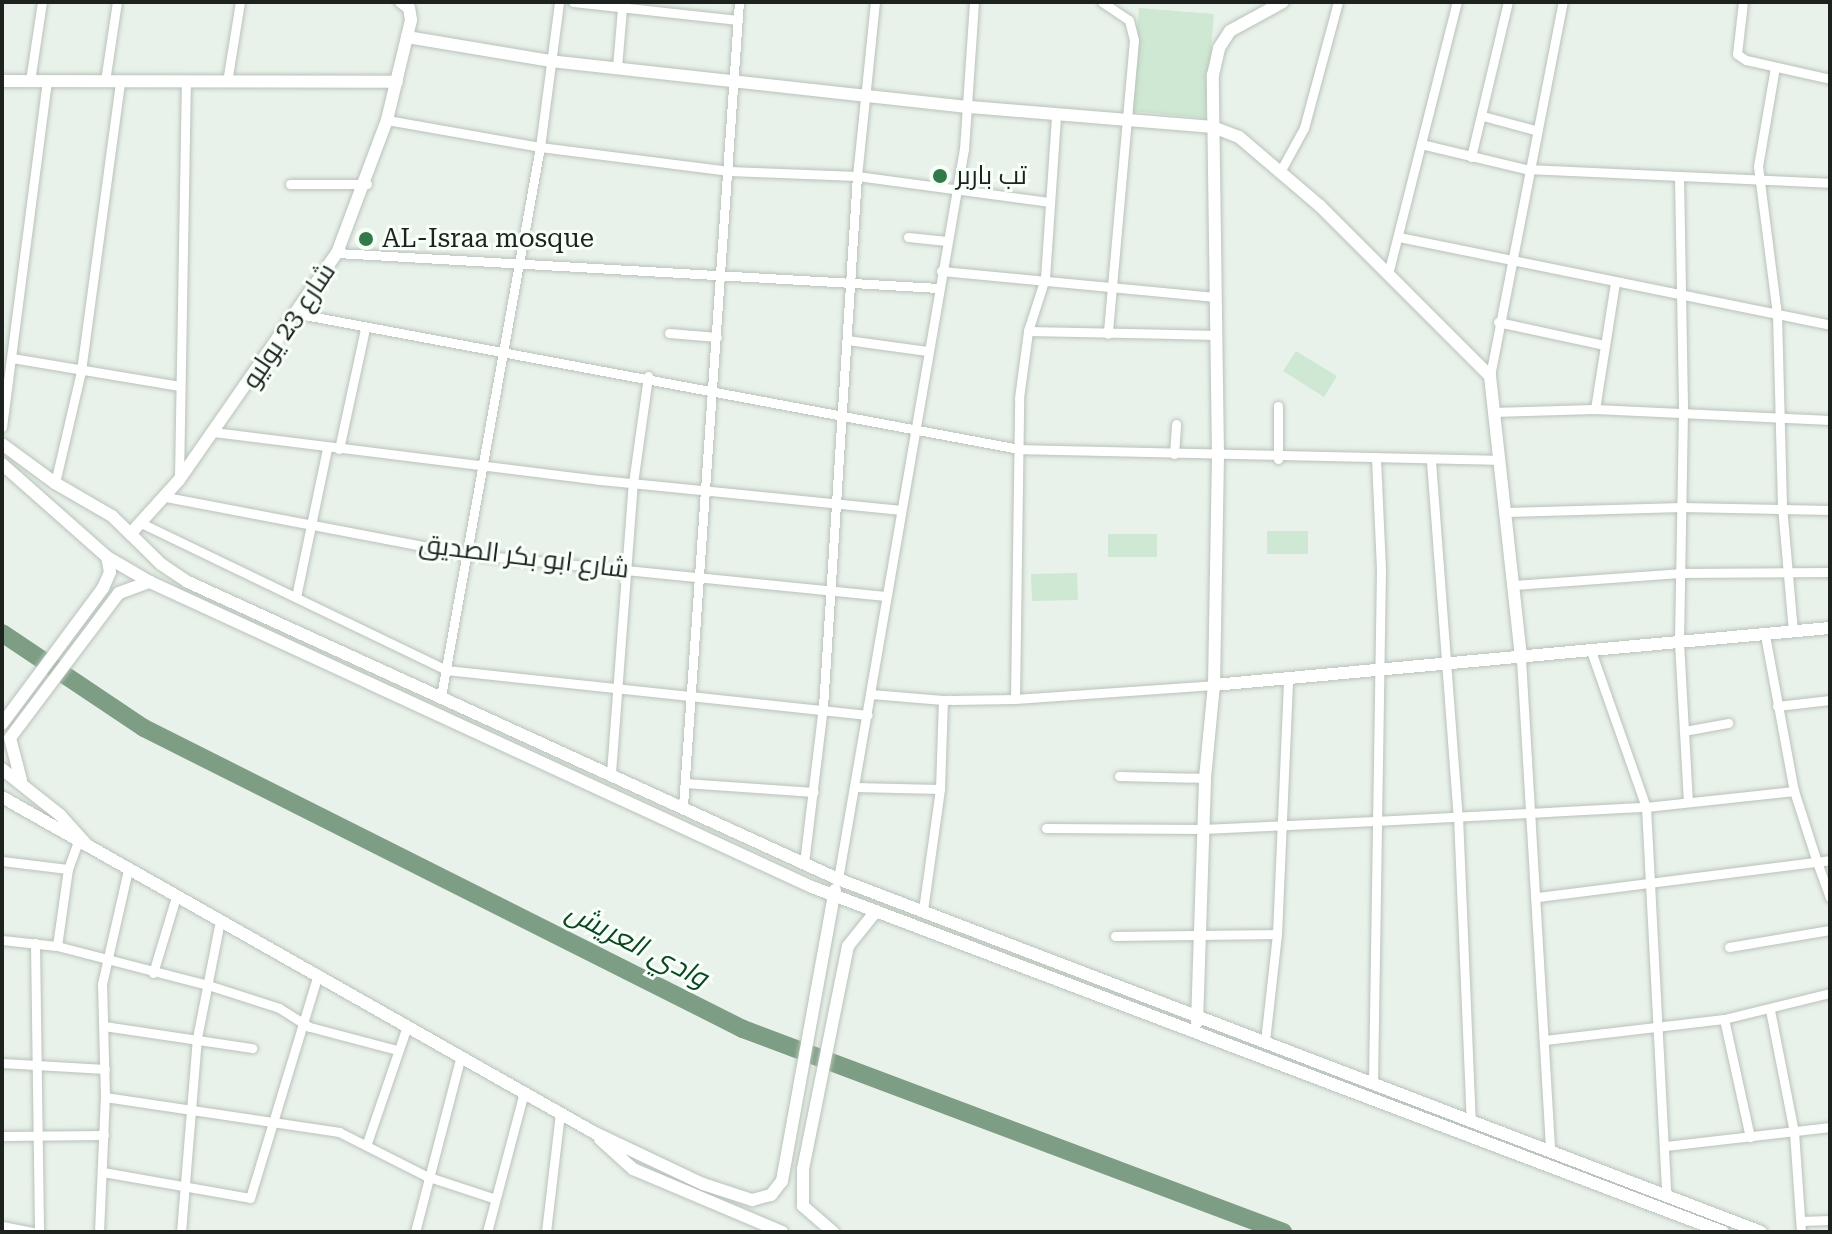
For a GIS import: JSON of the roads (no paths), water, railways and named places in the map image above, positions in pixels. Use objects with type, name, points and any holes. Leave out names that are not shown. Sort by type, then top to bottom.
[{"type":"street","points":[[30,81],[42,2]]},
{"type":"street","points":[[105,81],[117,2]]},
{"type":"street","points":[[227,82],[240,2]]},
{"type":"street","name":"شارع 23 يوليو","points":[[137,528],[166,497],[214,432],[299,314],[337,253],[367,184],[397,82],[407,37],[409,8],[401,2]]},
{"type":"street","points":[[441,696],[480,465],[540,147],[559,2]]},
{"type":"street","points":[[573,2],[738,20]]},
{"type":"street","points":[[683,806],[694,695],[739,2]]},
{"type":"street","points":[[804,863],[823,707],[857,176],[868,93],[875,2]]},
{"type":"street","points":[[2,797],[595,1133],[670,1170],[747,1199],[776,1192],[785,1164],[868,715],[913,426],[957,190],[970,107],[974,2]]},
{"type":"street","points":[[1102,2],[1129,20],[1134,30],[1108,334]]},
{"type":"street","points":[[1196,1032],[1203,932],[1205,778],[1214,685],[1218,456],[1213,75],[1223,40],[1237,26],[1283,2]]},
{"type":"street","points":[[1281,170],[1304,128],[1338,2]]},
{"type":"street","points":[[1388,274],[1457,2]]},
{"type":"street","points":[[1471,157],[1508,2]]},
{"type":"street","points":[[1550,1151],[1538,897],[1521,659],[1490,376],[1526,169],[1563,2]]},
{"type":"street","points":[[1743,2],[1737,54],[1775,67],[1830,79]]},
{"type":"street","points":[[617,67],[622,9]]},
{"type":"street","points":[[407,37],[550,61],[736,78],[970,107],[1213,127],[1239,137],[1281,170],[1490,376]]},
{"type":"street","points":[[1775,67],[1759,145],[1777,315],[1782,414],[1782,506],[1793,632]]},
{"type":"street","points":[[2,81],[397,82]]},
{"type":"street","points":[[2,427],[47,81]]},
{"type":"street","points":[[31,493],[49,479],[81,371],[120,81]]},
{"type":"street","points":[[179,480],[186,81]]},
{"type":"street","points":[[1015,699],[1019,398],[1028,331],[1045,278],[1056,115]]},
{"type":"street","points":[[1483,116],[1535,130]]},
{"type":"street","points":[[387,120],[540,147],[729,171],[857,176],[1050,202]]},
{"type":"street","points":[[1421,144],[1526,169],[1761,177],[1830,183]]},
{"type":"street","points":[[1679,176],[1683,412],[1679,642],[1688,801]]},
{"type":"street","points":[[290,184],[367,184]]},
{"type":"street","points":[[908,237],[947,241]]},
{"type":"street","points":[[1399,237],[1679,297],[1830,325]]},
{"type":"street","points":[[337,253],[938,288]]},
{"type":"street","points":[[941,271],[1045,278],[1216,297]]},
{"type":"street","points":[[1595,409],[1615,283]]},
{"type":"street","points":[[299,314],[365,329],[842,412],[1019,449],[1278,459],[1500,460]]},
{"type":"street","points":[[1498,322],[1604,345]]},
{"type":"street","points":[[339,449],[365,329]]},
{"type":"street","points":[[1028,331],[1217,335]]},
{"type":"street","points":[[669,333],[717,337]]},
{"type":"street","points":[[847,340],[927,351]]},
{"type":"street","points":[[12,358],[180,386]]},
{"type":"street","points":[[611,773],[633,483],[648,376]]},
{"type":"street","points":[[1278,406],[1278,459]]},
{"type":"street","points":[[1492,412],[1595,409],[1782,414],[1830,420]]},
{"type":"street","points":[[1174,454],[1176,424]]},
{"type":"street","points":[[214,432],[633,483],[838,500],[899,510]]},
{"type":"street","points":[[2,444],[49,479],[137,528],[296,597],[446,670],[617,685],[823,707],[868,715]]},
{"type":"street","points":[[296,597],[327,448]]},
{"type":"street","points":[[1373,1083],[1379,671],[1376,460]]},
{"type":"street","points":[[1431,461],[1458,816],[1471,1120]]},
{"type":"street","points":[[2,464],[31,493],[107,557],[150,582],[833,894],[1723,1232]]},
{"type":"street","name":"شارع ابو بكر الصديق","points":[[166,497],[465,554],[886,596]]},
{"type":"street","points":[[1507,512],[1782,506],[1830,510]]},
{"type":"street","points":[[137,528],[173,574],[838,879],[1761,1232]]},
{"type":"street","points":[[2,724],[100,592],[110,572],[107,557]]},
{"type":"street","points":[[1514,585],[1680,573],[1830,572]]},
{"type":"street","points":[[21,780],[10,738],[119,593],[150,582]]},
{"type":"street","points":[[871,694],[943,700],[1015,699],[1521,659],[1830,628]]},
{"type":"street","points":[[1765,635],[1794,791],[1830,898]]},
{"type":"street","points":[[1591,651],[1646,807],[1666,1146],[1666,1195]]},
{"type":"street","points":[[1265,1041],[1277,934],[1288,679]]},
{"type":"street","points":[[923,910],[940,789],[943,700]]},
{"type":"street","points":[[1777,706],[1830,700]]},
{"type":"street","points":[[1684,731],[1728,723]]},
{"type":"street","points":[[2,769],[21,780],[81,842]]},
{"type":"street","points":[[1119,776],[1205,778]]},
{"type":"street","points":[[685,783],[814,792]]},
{"type":"street","points":[[854,787],[940,789]]},
{"type":"street","points":[[1046,828],[1203,829],[1375,821],[1646,807],[1794,791]]},
{"type":"street","points":[[57,946],[68,869],[81,842]]},
{"type":"street","points":[[1538,897],[1830,860]]},
{"type":"street","points":[[2,861],[68,869]]},
{"type":"street","points":[[99,1232],[105,1097],[106,959],[128,870]]},
{"type":"street","points":[[153,973],[176,897]]},
{"type":"street","points":[[833,1232],[803,1206],[803,1169],[848,946],[876,911]]},
{"type":"street","points":[[181,1232],[197,1038],[220,921]]},
{"type":"street","points":[[1729,947],[1830,930]]},
{"type":"street","points":[[1115,936],[1203,932],[1277,934]]},
{"type":"street","points":[[2,940],[57,946],[208,985],[279,1008],[301,1023],[397,1050]]},
{"type":"street","points":[[2,1226],[36,1232],[40,1137],[35,943]]},
{"type":"street","points":[[103,1172],[250,1198],[318,974]]},
{"type":"street","points":[[1545,1040],[1724,1019],[1830,993]]},
{"type":"street","points":[[1770,1010],[1794,1132],[1801,1227],[1830,1220]]},
{"type":"street","points":[[1724,1019],[1750,1137]]},
{"type":"street","points":[[104,1026],[252,1048]]},
{"type":"street","points":[[367,1143],[407,1026]]},
{"type":"street","points":[[415,1232],[426,1176],[461,1056]]},
{"type":"street","points":[[2,1063],[105,1069]]},
{"type":"street","points":[[487,1232],[493,1198],[524,1092]]},
{"type":"street","points":[[105,1097],[339,1132],[367,1143],[426,1176],[493,1198]]},
{"type":"street","points":[[546,1232],[560,1113]]},
{"type":"street","points":[[1666,1146],[1830,1127]]},
{"type":"street","points":[[595,1133],[633,1169],[782,1232]]},
{"type":"street","points":[[2,1136],[104,1135]]},
{"type":"waterway","name":"وادي العريش","points":[[2,633],[144,728],[743,1029],[1283,1232]]},
{"type":"place","name":"تب باربر","points":[[940,176]]},
{"type":"place","name":"AL-Israa mosque","points":[[366,239]]}]
